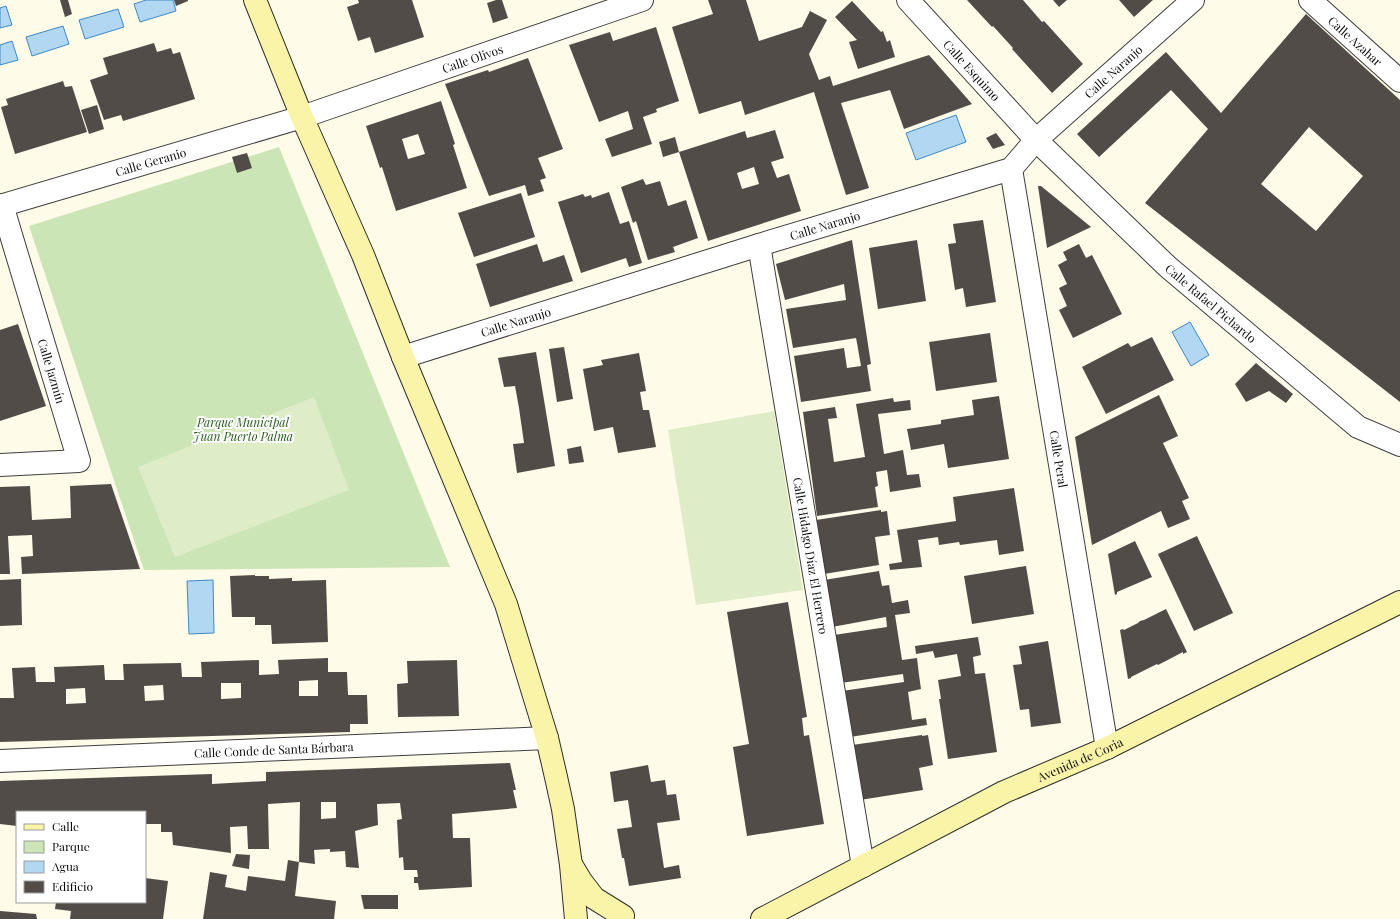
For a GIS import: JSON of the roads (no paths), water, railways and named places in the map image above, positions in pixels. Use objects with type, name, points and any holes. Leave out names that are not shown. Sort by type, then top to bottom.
[{"type":"main road","points":[[255,0],[302,117],[363,255],[403,357],[506,604],[547,738],[563,809],[571,865],[576,919]]},
{"type":"main road","name":"Avenida de Coria","points":[[762,919],[1004,792],[1107,748],[1400,602]]},
{"type":"main road","points":[[571,865],[594,898],[629,917]]},
{"type":"main road","points":[[601,919],[614,916],[629,917]]},
{"type":"street","name":"Calle Olivos","points":[[302,117],[642,0]]},
{"type":"street","name":"Calle Esquimo","points":[[908,0],[1036,140]]},
{"type":"street","name":"Calle Naranjo","points":[[403,357],[759,245],[1011,169],[1036,140],[1193,0]]},
{"type":"street","name":"Calle Azahar","points":[[1310,0],[1400,81]]},
{"type":"street","name":"Calle Geranio","points":[[1,205],[302,117]]},
{"type":"street","name":"Calle Rafael Pichardo","points":[[1036,140],[1168,267],[1358,427],[1400,445]]},
{"type":"street","name":"Calle Peral","points":[[1011,169],[1107,748]]},
{"type":"street","name":"Calle Jazmín","points":[[0,465],[79,461],[1,205]]},
{"type":"street","name":"Calle Hidalgo Díaz El Herrero","points":[[759,245],[863,866]]},
{"type":"street","name":"Calle Conde de Santa Bárbara","points":[[0,761],[547,738]]},
{"type":"water","points":[[146,0],[173,0],[176,11],[140,22],[134,4]]},
{"type":"water","points":[[6,6],[12,25],[0,28],[0,8]]},
{"type":"water","points":[[118,9],[124,27],[85,39],[79,20]]},
{"type":"water","points":[[63,26],[69,44],[32,56],[26,37]]},
{"type":"water","points":[[12,41],[18,60],[0,65],[0,45]]},
{"type":"water","points":[[956,115],[966,142],[916,160],[906,133]]},
{"type":"water","points":[[1190,322],[1209,355],[1191,366],[1172,332]]},
{"type":"water","points":[[213,580],[214,633],[189,634],[187,581]]},
{"type":"park label","name":"Parque Municipal Juan Puerto Palma","points":[[243,429]]}]
